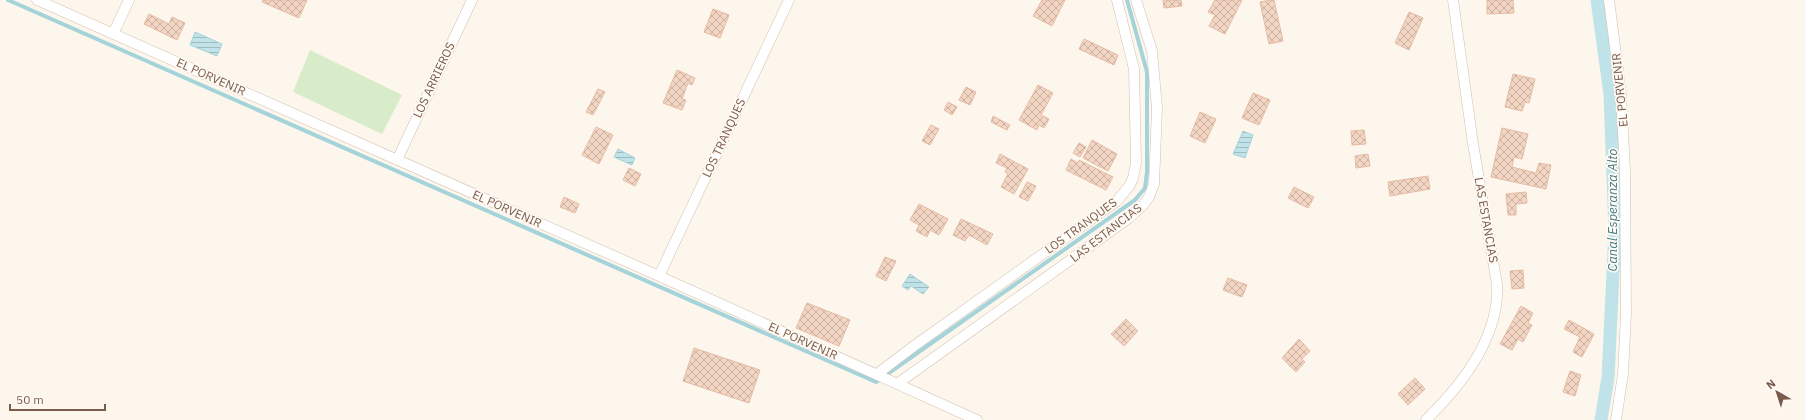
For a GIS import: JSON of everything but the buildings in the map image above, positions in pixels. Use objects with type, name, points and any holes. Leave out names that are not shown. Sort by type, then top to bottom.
[{"type":"street","name":"EL PORVENIR","points":[[37,0],[659,276],[977,420]]},
{"type":"street","points":[[114,34],[130,0]]},
{"type":"street","name":"LOS ARRIEROS","points":[[397,160],[472,0]]},
{"type":"street","name":"LOS TRANQUES","points":[[659,276],[789,0]]},
{"type":"street","name":"LOS TRANQUES","points":[[877,374],[1117,201],[1126,191],[1135,171],[1136,84],[1132,55],[1117,0]]},
{"type":"street","name":"LAS ESTANCIAS","points":[[897,384],[1130,218],[1148,198],[1155,176],[1157,92],[1152,51],[1136,0]]},
{"type":"street","name":"LAS ESTANCIAS","points":[[1426,420],[1456,388],[1476,359],[1493,317],[1498,295],[1498,284],[1473,144],[1453,0]]},
{"type":"street","name":"EL PORVENIR","points":[[1609,0],[1621,94],[1625,170],[1626,321],[1623,374],[1616,420]]},
{"type":"street","points":[[1122,18],[1140,13]]},
{"type":"green space","points":[[310,50],[402,95],[382,134],[293,92]]},
{"type":"water","points":[[195,32],[222,44],[217,56],[190,45]]},
{"type":"water","points":[[1243,131],[1253,135],[1245,158],[1233,154]]},
{"type":"water","points":[[618,149],[635,158],[632,165],[614,157]]},
{"type":"water","points":[[910,274],[929,287],[923,294],[911,286],[908,290],[902,286]]},
{"type":"waterway","points":[[8,0],[876,382],[1135,200],[1145,188],[1147,172],[1147,72],[1127,0]]},
{"type":"waterway","name":"Canal Esperanza Alto","points":[[1597,0],[1610,94],[1615,231],[1608,378],[1601,420]]}]
